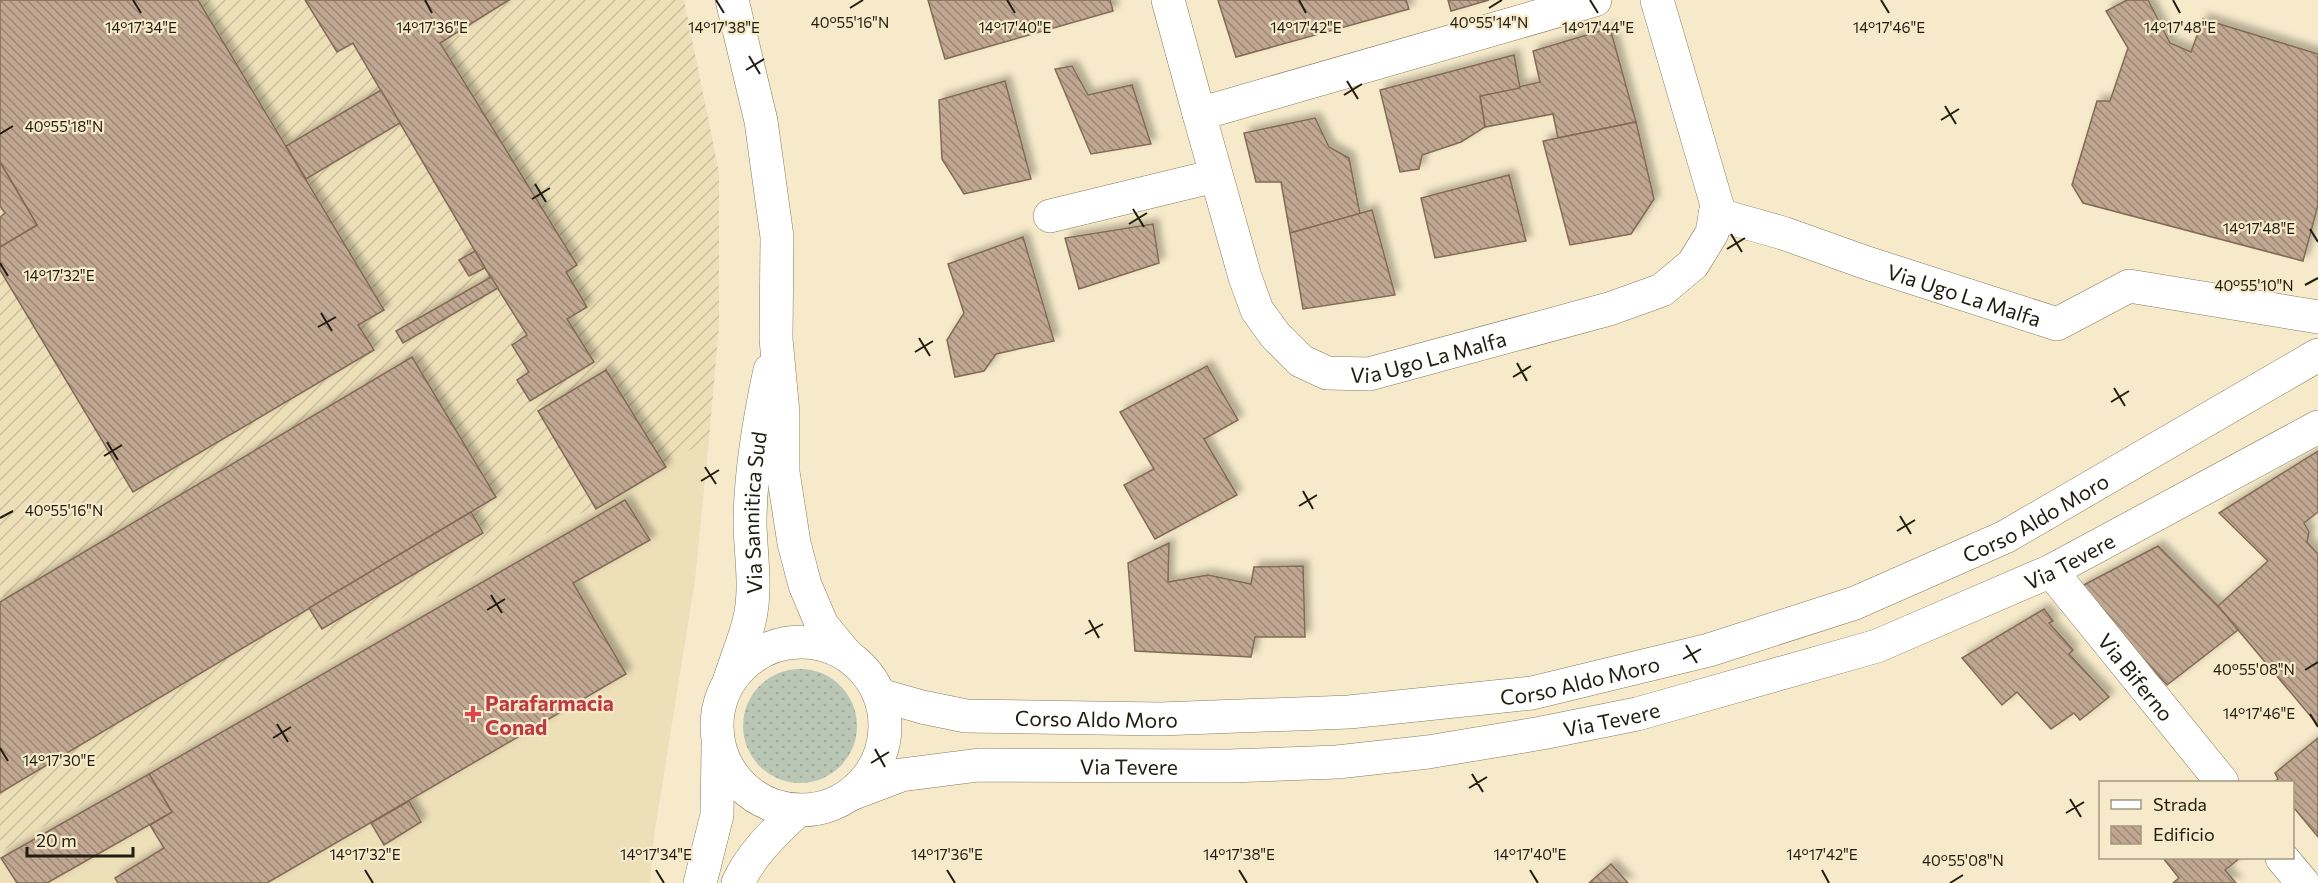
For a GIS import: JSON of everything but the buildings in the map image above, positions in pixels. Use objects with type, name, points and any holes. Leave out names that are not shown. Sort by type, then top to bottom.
[{"type":"street","name":"Via Sannitica Sud","points":[[732,0],[761,121],[777,237],[776,339],[783,413],[783,472],[794,543],[805,585],[822,625],[846,654]]},
{"type":"street","name":"Via Ugo La Malfa","points":[[1168,0],[1215,176],[1257,310],[1275,335],[1301,361],[1328,373],[1369,374],[1609,309],[1662,290],[1693,264],[1712,233],[1717,205],[1658,0]]},
{"type":"street","points":[[1199,114],[1595,0]]},
{"type":"street","points":[[1050,216],[1215,176]]},
{"type":"street","name":"Via Ugo La Malfa","points":[[1715,214],[1783,233],[1867,263],[2057,324],[2129,286],[2318,317]]},
{"type":"street","name":"Via Sannitica Sud","points":[[728,685],[749,621],[753,577],[750,526],[752,477],[759,423],[776,339]]},
{"type":"street","name":"Corso Aldo Moro","points":[[880,695],[966,716],[1160,719],[1349,712],[1532,693],[1709,650],[1855,603],[2005,537],[2318,355]]},
{"type":"street","name":"Via Tevere","points":[[851,794],[901,775],[979,765],[1229,766],[1337,762],[1428,752],[1542,734],[1637,714],[1877,646],[2051,571],[2318,427]]},
{"type":"street","name":"Via Biferno","points":[[2051,571],[2220,781]]},
{"type":"street","points":[[700,883],[717,815],[718,712],[728,685],[745,664],[768,649],[794,642],[821,644],[846,654],[866,672],[880,695],[886,722],[883,748],[871,774],[851,794],[825,807],[797,811],[770,805],[745,790],[727,767],[718,740]]},
{"type":"street","points":[[738,883],[746,866],[770,837],[797,811]]},
{"type":"street","points":[[2283,859],[2303,883]]},
{"type":"shaded area","points":[[0,0],[684,0],[719,172],[719,326],[709,439],[0,852]]},
{"type":"shaded area","points":[[709,439],[695,580],[654,836],[650,883],[0,883],[0,852]]},
{"type":"green space","points":[[800,669],[822,674],[840,686],[852,704],[857,726],[852,748],[840,766],[822,778],[800,783],[778,778],[760,766],[748,748],[743,726],[748,704],[760,686],[778,674]]},
{"type":"place","name":"Parafarmacia Conad","points":[[473,714]]}]
